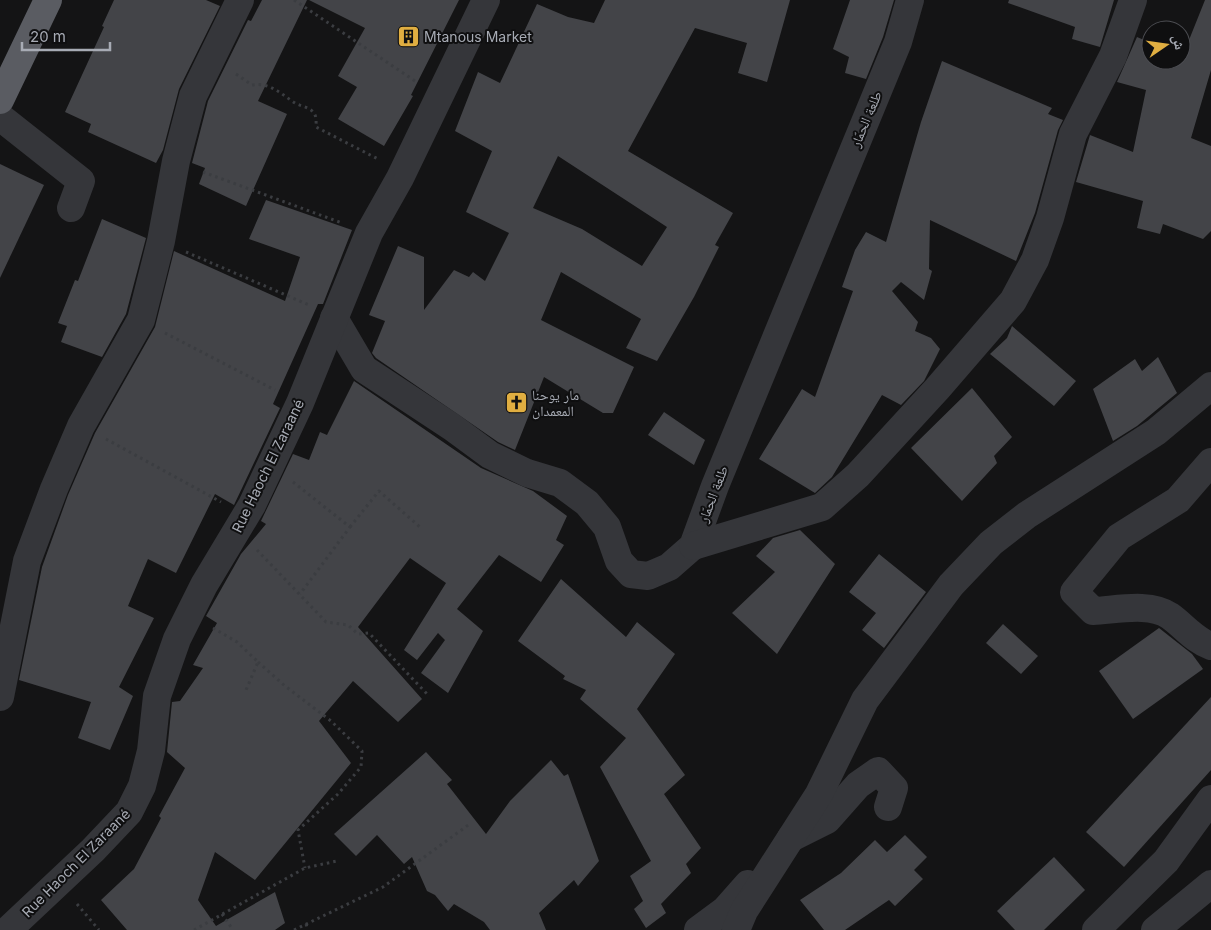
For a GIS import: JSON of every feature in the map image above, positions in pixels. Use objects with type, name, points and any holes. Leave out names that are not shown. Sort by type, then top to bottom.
[{"type":"highway","points":[[0,100],[48,0]]},
{"type":"street","points":[[0,696],[27,562],[54,489],[82,426],[142,320],[161,241],[176,161],[193,96],[240,0]]},
{"type":"street","name":"Rue Haoch El Zaraané","points":[[8,930],[59,883],[129,812],[138,795],[151,751],[157,696],[177,639],[204,585],[241,523],[300,403],[369,232],[403,172],[438,96],[486,0]]},
{"type":"street","name":"طلعة الحمّار","points":[[334,318],[364,369],[452,427],[490,455],[527,473],[560,484],[587,504],[607,527],[620,561],[631,574],[648,576],[669,567],[693,546],[715,486],[814,251],[838,186],[898,42],[910,0]]},
{"type":"street","points":[[693,546],[822,507],[858,475],[937,389],[1013,300],[1035,260],[1050,218],[1073,134],[1113,56],[1133,0]]},
{"type":"street","points":[[0,117],[81,181],[71,208]]},
{"type":"street","points":[[736,930],[744,911],[820,794],[865,700],[951,585],[991,543],[1027,515],[1156,432],[1211,386]]},
{"type":"street","points":[[1211,462],[1178,500],[1119,537],[1074,592],[1093,611],[1145,608],[1169,615],[1202,643],[1211,646]]},
{"type":"street","points":[[791,838],[827,820],[858,784],[878,771],[894,788],[888,807]]},
{"type":"street","points":[[1096,930],[1166,861],[1211,799]]},
{"type":"street","points":[[698,930],[724,910],[752,880],[766,876]]},
{"type":"street","points":[[1155,930],[1211,884]]},
{"type":"path","points":[[294,0],[438,96]]},
{"type":"path","points":[[213,57],[252,85],[261,84],[282,92],[294,103],[313,111],[316,118],[316,127],[403,172]]},
{"type":"path","points":[[176,161],[272,199],[369,232]]},
{"type":"path","points":[[161,241],[287,295],[334,318]]},
{"type":"path","points":[[142,320],[300,403]]},
{"type":"path","points":[[82,426],[241,523],[326,622],[348,625],[358,634],[369,633],[428,695]]},
{"type":"path","points":[[270,464],[350,527]]},
{"type":"path","points":[[300,594],[379,491],[421,528]]},
{"type":"path","points":[[189,614],[237,642],[285,686],[331,721],[362,751],[361,767],[338,794],[298,830],[305,868]]},
{"type":"path","points":[[246,690],[258,662]]},
{"type":"path","points":[[294,930],[383,888],[471,823]]},
{"type":"path","points":[[194,930],[305,868],[337,861]]},
{"type":"path","points":[[59,883],[99,930]]},
{"type":"path","points":[[222,914],[233,930]]},
{"type":"path","points":[[306,924],[308,930]]},
{"type":"building","points":[[114,0],[206,0],[220,6],[179,89],[163,150],[156,163],[88,132],[91,124],[65,112],[104,27],[102,26]]},
{"type":"building","points":[[262,0],[307,0],[258,101],[287,114],[246,206],[199,184],[205,168],[192,163],[208,101],[248,20],[251,21]]},
{"type":"building","points":[[309,0],[459,0],[411,95],[413,96],[384,146],[338,119],[357,87],[338,76],[365,28]]},
{"type":"building","points":[[605,0],[790,0],[767,82],[738,73],[747,43],[695,28],[628,151],[733,213],[715,245],[719,247],[694,297],[657,361],[626,348],[641,319],[561,272],[541,320],[634,367],[613,413],[603,413],[544,377],[515,450],[498,442],[376,358],[372,353],[385,321],[369,315],[398,246],[424,257],[424,310],[454,270],[469,277],[473,272],[485,281],[509,233],[466,212],[492,151],[455,131],[478,72],[500,83],[537,4],[568,17],[594,23]],"holes":[[[558,156],[667,227],[642,266],[582,229],[533,208]]]},
{"type":"building","points":[[850,0],[894,0],[883,37],[866,79],[845,73],[849,57],[833,49]]},
{"type":"building","points":[[1009,0],[1114,0],[1100,47],[1072,39],[1075,27],[1008,3]]},
{"type":"building","points":[[1205,0],[1211,0],[1211,70],[1191,138],[1211,146],[1211,231],[1203,239],[1163,224],[1160,234],[1137,228],[1143,201],[1076,182],[1090,135],[1133,152],[1146,90],[1117,82],[1137,37],[1141,39],[1141,70],[1191,70],[1191,35]]},
{"type":"building","points":[[942,61],[1052,108],[1048,114],[1063,120],[1058,130],[1035,213],[1016,261],[930,220],[929,269],[932,271],[924,300],[901,282],[892,291],[918,322],[915,331],[931,338],[940,349],[924,381],[901,405],[882,395],[832,477],[815,493],[759,459],[802,389],[815,397],[853,291],[842,287],[855,250],[866,232],[886,242],[921,122]]},
{"type":"building","points":[[0,164],[44,185],[0,278]]},
{"type":"building","points":[[266,200],[352,230],[323,304],[318,304],[273,404],[280,408],[234,505],[215,494],[176,573],[148,559],[128,606],[154,618],[119,687],[133,696],[110,750],[78,738],[91,702],[19,680],[42,567],[68,495],[95,433],[155,327],[174,251],[285,301],[300,257],[249,239]]},
{"type":"building","points":[[102,219],[146,238],[126,314],[102,357],[61,342],[67,326],[58,323],[75,280],[78,281]]},
{"type":"building","points":[[1012,326],[1076,381],[1054,406],[990,354],[1007,338]]},
{"type":"building","points":[[1158,357],[1177,393],[1137,426],[1113,441],[1093,389],[1135,359],[1142,371]]},
{"type":"building","points":[[354,381],[481,468],[533,491],[567,516],[556,540],[564,545],[541,582],[499,555],[457,609],[483,631],[448,693],[421,673],[445,640],[438,633],[417,660],[404,650],[446,583],[410,558],[358,627],[422,699],[398,722],[353,681],[319,721],[351,763],[255,880],[215,852],[198,900],[216,926],[275,892],[285,923],[275,930],[127,930],[101,900],[134,869],[161,818],[159,816],[185,768],[167,752],[172,702],[180,701],[203,668],[193,665],[217,623],[206,616],[241,554],[266,524],[261,521],[293,454],[309,460],[320,432],[327,435]]},
{"type":"building","points":[[972,388],[1012,437],[994,456],[997,463],[962,501],[911,448]]},
{"type":"building","points":[[664,412],[705,440],[694,465],[648,435]]},
{"type":"building","points":[[800,530],[835,564],[777,654],[732,613],[775,572],[756,556],[773,538]]},
{"type":"building","points":[[879,554],[926,592],[884,648],[862,630],[876,613],[849,592]]},
{"type":"building","points":[[561,579],[626,637],[637,622],[675,654],[637,709],[685,775],[664,794],[701,848],[686,864],[691,873],[661,904],[666,913],[646,928],[634,909],[643,901],[630,876],[651,861],[600,767],[626,738],[580,699],[586,690],[563,679],[565,676],[518,641]]},
{"type":"building","points":[[1003,624],[1038,656],[1021,674],[986,643]]},
{"type":"building","points":[[1159,628],[1192,654],[1203,669],[1133,719],[1099,671]]},
{"type":"building","points":[[1211,697],[1211,770],[1124,867],[1086,832]]},
{"type":"building","points":[[426,752],[452,780],[447,784],[486,834],[510,801],[551,760],[564,776],[568,774],[599,861],[578,886],[574,880],[539,913],[546,930],[490,930],[484,922],[454,904],[448,911],[435,895],[427,891],[412,857],[404,864],[377,835],[356,856],[334,834]]},
{"type":"building","points":[[905,835],[927,857],[914,870],[923,879],[895,906],[889,900],[845,930],[824,930],[800,900],[841,873],[875,840],[887,852]]},
{"type":"building","points":[[1054,857],[1085,890],[1044,930],[1015,930],[997,911]]},
{"type":"place","name":"Mtanous Market","points":[[408,37]]},
{"type":"place","name":"مار يوحنا المعمدان","points":[[516,403]]}]
